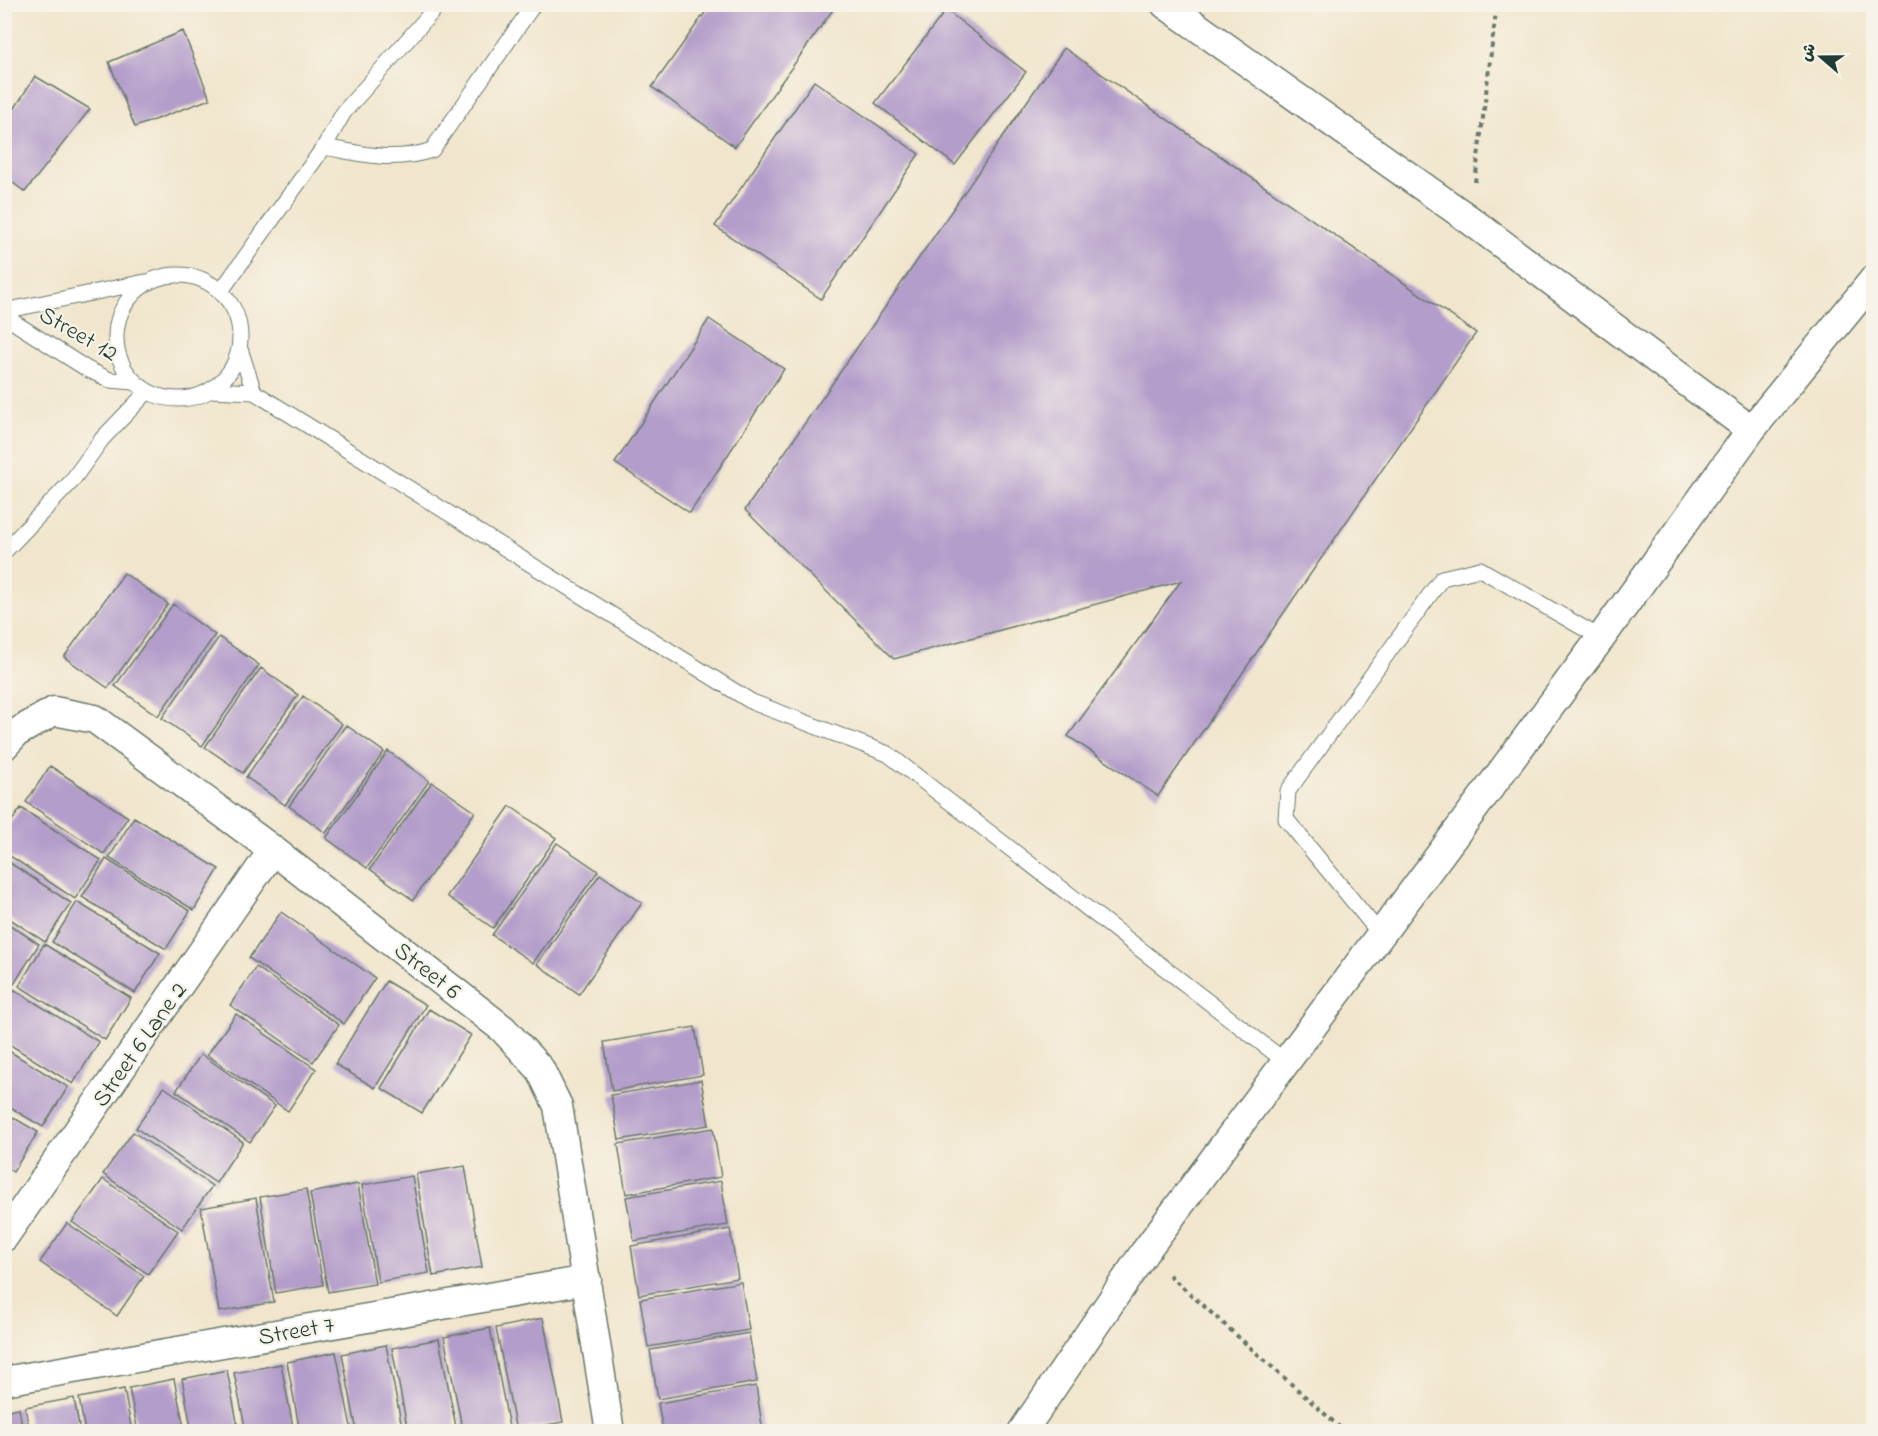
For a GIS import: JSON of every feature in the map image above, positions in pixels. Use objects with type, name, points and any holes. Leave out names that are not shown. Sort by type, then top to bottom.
[{"type":"street","points":[[1165,4],[1470,220],[1751,430]]},
{"type":"street","points":[[1022,1431],[1144,1253],[1601,638],[1751,430],[1874,279]]},
{"type":"street","name":"Street 6","points":[[4,746],[16,733],[54,711],[95,719],[273,850],[503,1029],[540,1069],[558,1106],[610,1431]]},
{"type":"street","name":"Street 6 Lane 2","points":[[4,1237],[273,850]]},
{"type":"street","name":"Street 7","points":[[4,1381],[587,1280]]},
{"type":"lane","points":[[221,291],[324,147],[344,112],[439,4]]},
{"type":"lane","points":[[324,147],[374,156],[408,158],[432,150],[534,4]]},
{"type":"lane","points":[[240,349],[230,373],[211,390],[196,397],[179,400],[163,398],[147,392],[134,382],[122,366],[116,348],[116,328],[122,310],[133,293],[148,282],[167,275],[186,275],[205,280],[221,291],[238,318],[240,349],[254,392]]},
{"type":"lane","name":"Street 12","points":[[4,311],[148,282]]},
{"type":"lane","name":"Street 12","points":[[4,316],[87,369],[110,380],[134,382]]},
{"type":"lane","points":[[211,390],[254,392],[752,702],[888,754],[1286,1062]]},
{"type":"lane","points":[[4,552],[71,482],[102,439],[147,392]]},
{"type":"lane","points":[[1380,934],[1286,819],[1288,791],[1442,578],[1480,569],[1601,638]]},
{"type":"path","points":[[1470,220],[1497,4]]},
{"type":"path","points":[[1144,1253],[1345,1431]]},
{"type":"building","points":[[711,4],[837,4],[735,147],[652,87]]},
{"type":"building","points":[[946,10],[1026,72],[955,165],[875,103]]},
{"type":"building","points":[[183,31],[210,99],[135,127],[109,62]]},
{"type":"building","points":[[1064,48],[1476,333],[1158,796],[1068,736],[1181,581],[894,659],[745,510]]},
{"type":"building","points":[[35,76],[90,109],[25,192],[4,176],[4,101],[15,108]]},
{"type":"building","points":[[814,81],[919,154],[821,299],[715,226]]},
{"type":"building","points":[[709,319],[784,369],[690,513],[615,463]]},
{"type":"building","points":[[124,573],[168,604],[108,688],[64,657]]},
{"type":"building","points":[[173,604],[215,635],[158,716],[115,686]]},
{"type":"building","points":[[219,637],[259,665],[202,746],[162,718]]},
{"type":"building","points":[[261,668],[298,695],[243,773],[205,747]]},
{"type":"building","points":[[303,696],[342,724],[285,805],[246,777]]},
{"type":"building","points":[[346,725],[384,752],[326,833],[289,806]]},
{"type":"building","points":[[388,751],[429,781],[367,868],[326,838]]},
{"type":"building","points":[[50,766],[128,817],[104,854],[26,802]]},
{"type":"building","points":[[432,782],[475,812],[413,900],[370,869]]},
{"type":"building","points":[[510,806],[556,838],[493,928],[447,896]]},
{"type":"building","points":[[21,808],[101,860],[75,899],[4,852],[4,832]]},
{"type":"building","points":[[134,817],[219,869],[194,910],[109,858]]},
{"type":"building","points":[[557,843],[598,871],[533,963],[492,935]]},
{"type":"building","points":[[4,859],[71,903],[45,942],[4,915]]},
{"type":"building","points":[[106,859],[190,911],[166,949],[82,897]]},
{"type":"building","points":[[600,874],[642,903],[579,994],[537,964]]},
{"type":"building","points":[[77,902],[160,953],[135,993],[52,942]]},
{"type":"building","points":[[281,912],[375,978],[344,1024],[249,958]]},
{"type":"building","points":[[4,921],[39,944],[14,984],[4,978]]},
{"type":"building","points":[[44,944],[131,998],[105,1040],[19,986]]},
{"type":"building","points":[[256,967],[339,1025],[313,1062],[230,1005]]},
{"type":"building","points":[[386,981],[426,1005],[375,1088],[335,1064]]},
{"type":"building","points":[[13,989],[99,1042],[73,1084],[4,1041],[4,1003]]},
{"type":"building","points":[[429,1009],[471,1035],[422,1113],[381,1088]]},
{"type":"building","points":[[236,1014],[316,1069],[288,1111],[207,1055]]},
{"type":"building","points":[[695,1027],[703,1075],[612,1091],[604,1042]]},
{"type":"building","points":[[4,1048],[68,1087],[43,1127],[4,1104]]},
{"type":"building","points":[[201,1054],[275,1106],[250,1142],[176,1091]]},
{"type":"building","points":[[701,1080],[709,1125],[619,1140],[611,1095]]},
{"type":"building","points":[[164,1087],[243,1142],[216,1183],[136,1128]]},
{"type":"building","points":[[4,1112],[38,1132],[13,1172],[4,1166]]},
{"type":"building","points":[[713,1128],[721,1177],[626,1194],[618,1144]]},
{"type":"building","points":[[133,1132],[212,1186],[182,1229],[103,1174]]},
{"type":"building","points":[[465,1166],[482,1267],[433,1276],[416,1174]]},
{"type":"building","points":[[412,1176],[429,1273],[378,1282],[362,1185]]},
{"type":"building","points":[[103,1179],[178,1231],[148,1274],[72,1222]]},
{"type":"building","points":[[721,1181],[728,1225],[634,1241],[626,1197]]},
{"type":"building","points":[[358,1184],[375,1284],[328,1292],[310,1193]]},
{"type":"building","points":[[306,1189],[323,1285],[276,1293],[260,1197]]},
{"type":"building","points":[[256,1198],[274,1302],[219,1312],[201,1208]]},
{"type":"building","points":[[67,1223],[144,1276],[117,1316],[40,1262]]},
{"type":"building","points":[[730,1229],[738,1278],[639,1295],[631,1246]]},
{"type":"building","points":[[741,1282],[749,1330],[648,1347],[640,1299]]},
{"type":"building","points":[[543,1318],[563,1422],[516,1431],[496,1328]]},
{"type":"building","points":[[490,1328],[510,1432],[463,1432],[444,1337]]},
{"type":"building","points":[[749,1333],[757,1382],[658,1399],[650,1350]]},
{"type":"building","points":[[439,1339],[457,1432],[408,1432],[392,1348]]},
{"type":"building","points":[[386,1345],[403,1432],[357,1432],[342,1354]]},
{"type":"building","points":[[336,1352],[352,1432],[300,1432],[287,1362]]},
{"type":"building","points":[[281,1364],[294,1432],[246,1432],[234,1373]]},
{"type":"building","points":[[227,1370],[239,1432],[192,1432],[182,1379]]},
{"type":"building","points":[[174,1379],[185,1432],[138,1432],[129,1388]]},
{"type":"building","points":[[756,1386],[763,1432],[663,1432],[658,1403]]},
{"type":"building","points":[[124,1389],[132,1432],[85,1432],[79,1398]]},
{"type":"building","points":[[74,1398],[80,1432],[30,1432],[25,1407]]},
{"type":"building","points":[[19,1408],[23,1432],[4,1432],[4,1411]]},
{"type":"building","points":[[563,1428],[563,1432],[549,1432],[548,1430]]}]
